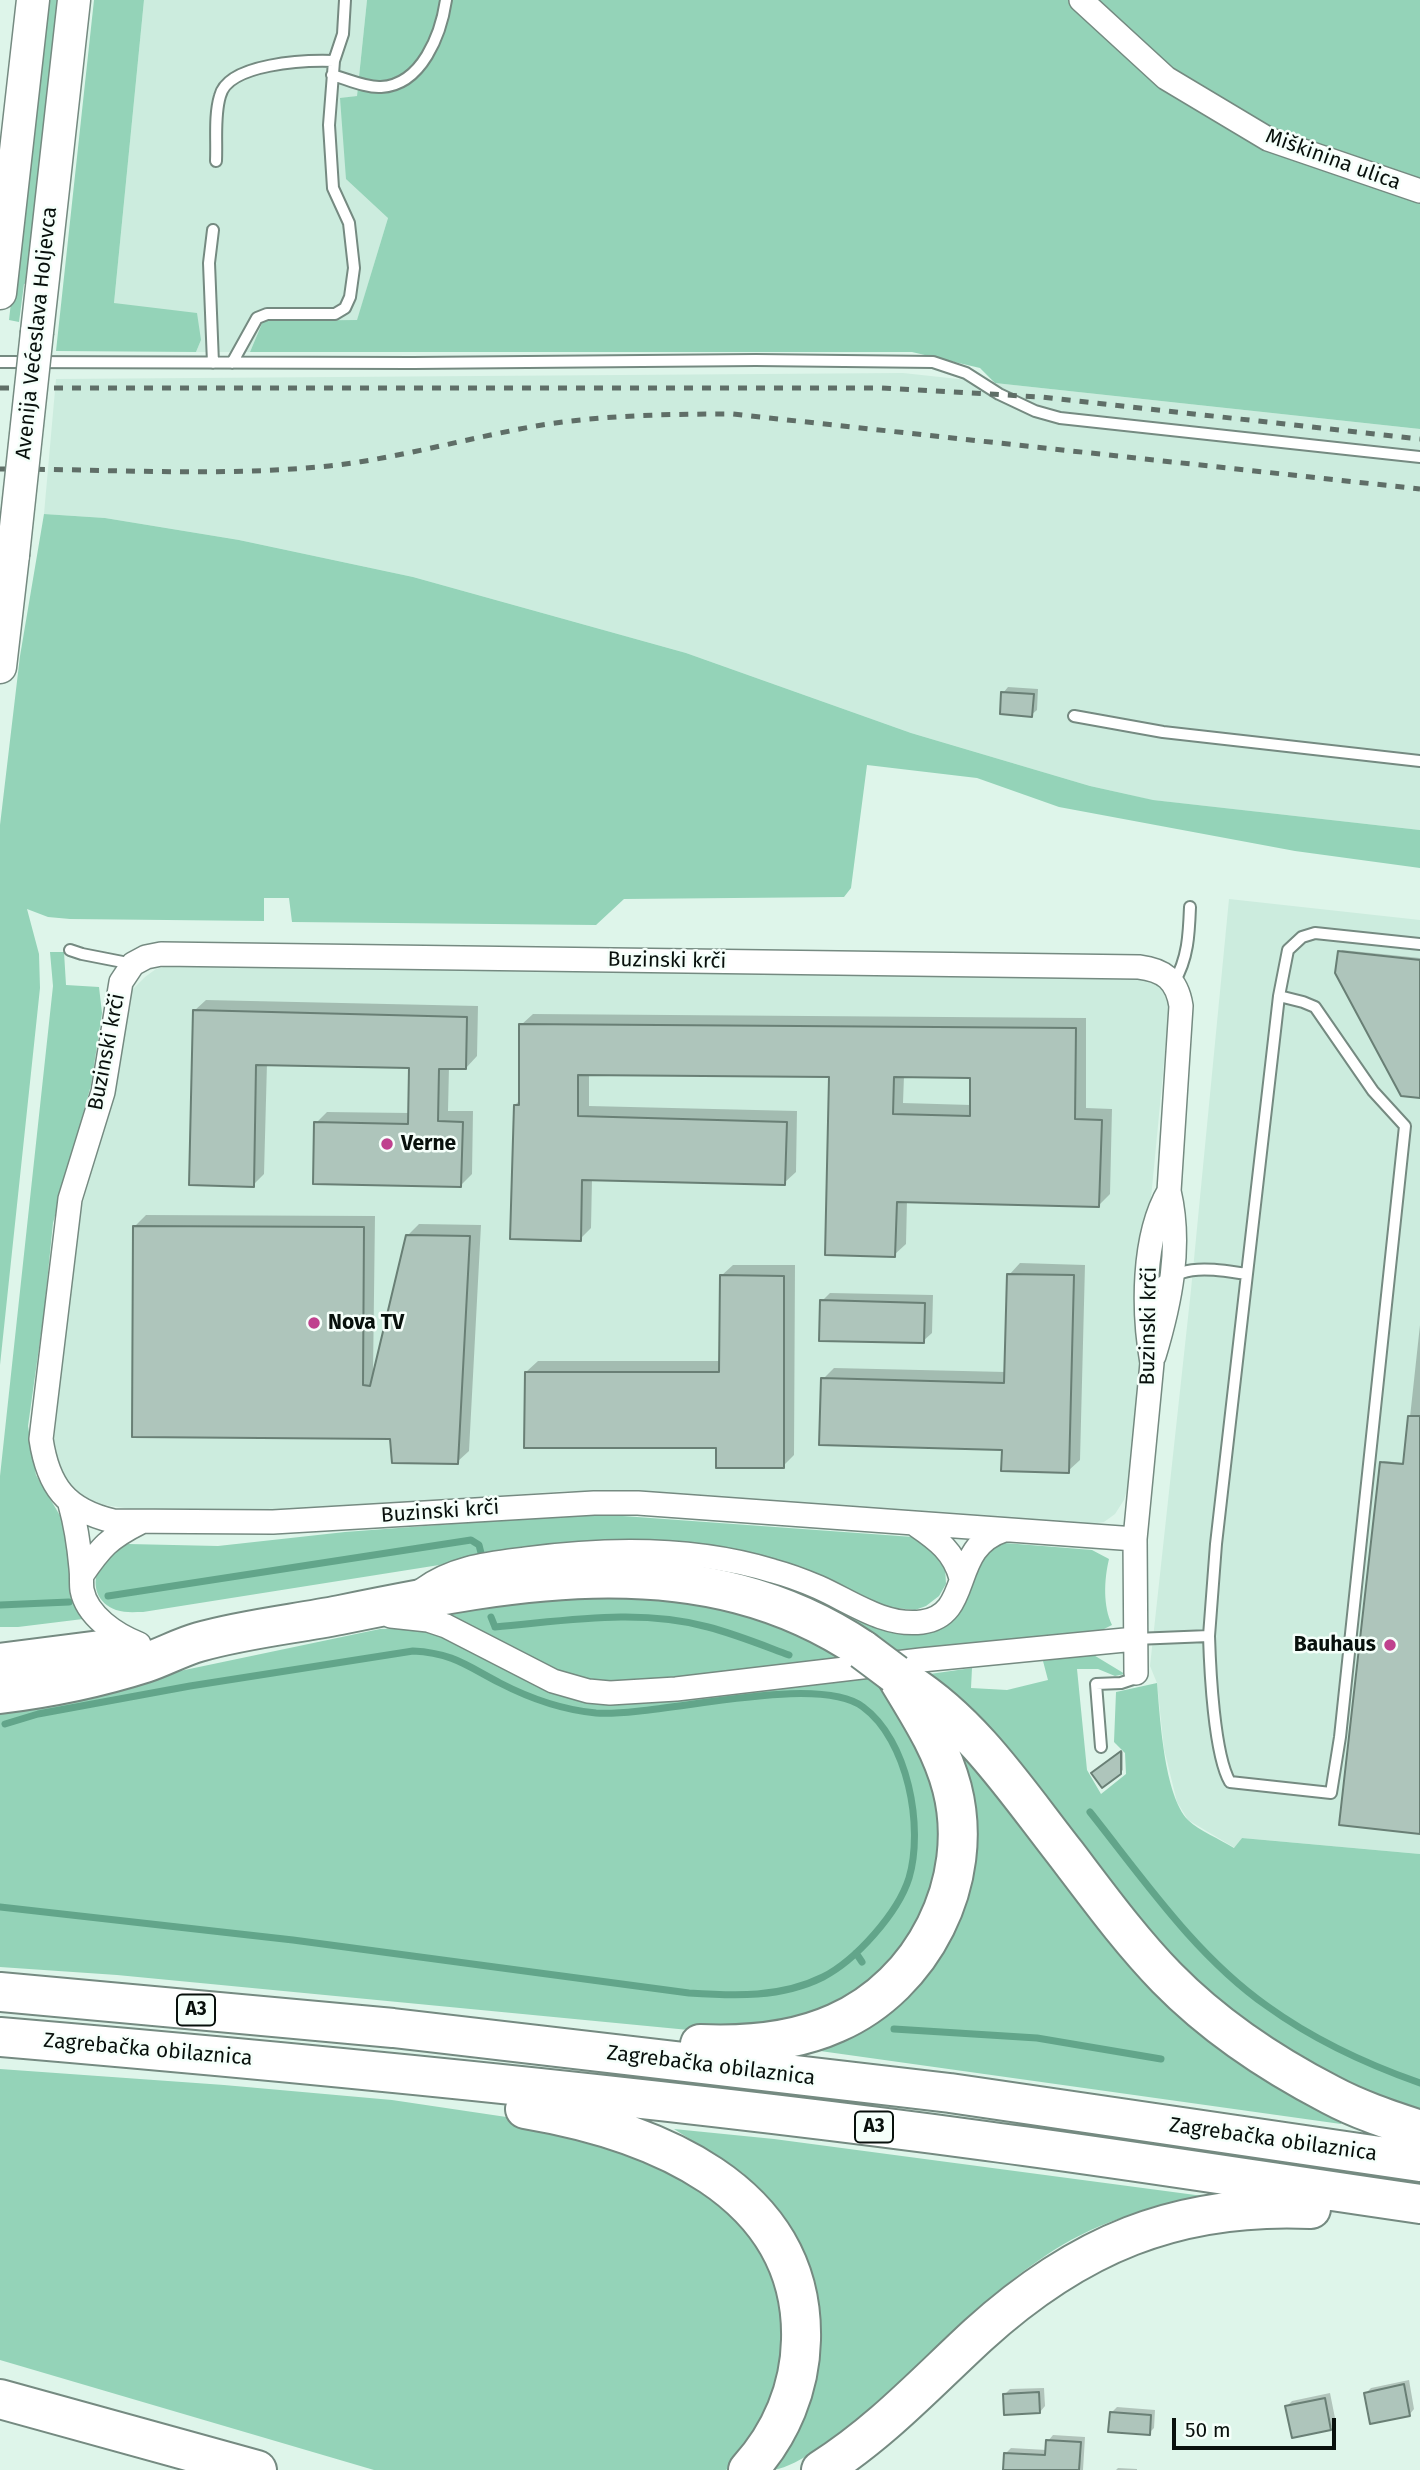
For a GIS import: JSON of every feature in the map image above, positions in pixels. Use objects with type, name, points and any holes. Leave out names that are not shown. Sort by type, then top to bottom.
[{"type":"highway","points":[[5,1687],[104,1675],[200,1642],[409,1600],[499,1586],[568,1579],[650,1578],[733,1593],[830,1630],[934,1699],[999,1768],[1120,1924],[1197,2006],[1271,2062],[1333,2096],[1420,2130]]},
{"type":"highway","points":[[0,1640],[58,1639],[101,1650]]},
{"type":"highway","points":[[5,1687],[101,1650],[170,1641],[200,1642]]},
{"type":"highway","points":[[393,2028],[443,2018],[701,2044],[749,2044],[813,2032],[857,2012],[885,1992],[905,1972],[928,1941],[951,1888],[956,1860],[957,1834],[952,1790],[936,1742],[895,1674]]},
{"type":"highway","name":"Zagrebačka obilaznica","points":[[0,1993],[393,2028],[950,2094],[1420,2162]]},
{"type":"highway","name":"Zagrebačka obilaznica","points":[[0,2037],[327,2065],[648,2100],[972,2139],[1420,2204]]},
{"type":"highway","points":[[327,2065],[378,2087],[555,2114],[606,2126],[691,2162],[726,2184],[748,2204],[769,2231],[784,2258],[794,2286],[802,2328],[799,2366],[793,2391],[783,2417],[763,2452],[748,2470]]},
{"type":"highway","points":[[821,2470],[846,2455],[980,2333],[1034,2289],[1097,2250],[1184,2219],[1249,2208],[1325,2210],[1420,2222]]},
{"type":"highway","points":[[1,2398],[257,2470]]},
{"type":"main road","points":[[17,0],[25,76]]},
{"type":"main road","name":"Avenija Većeslava Holjevca","points":[[0,293],[33,0]]},
{"type":"main road","name":"Avenija Većeslava Holjevca","points":[[0,667],[74,0]]},
{"type":"street","name":"Miškinina ulica","points":[[1081,0],[1166,78],[1268,139],[1420,191]]},
{"type":"street","name":"Buzinski krči","points":[[1135,1539],[681,1506],[594,1503],[326,1520],[142,1522],[97,1518],[70,1504],[59,1492],[44,1457],[41,1439],[71,1199],[103,1092],[121,982],[133,964],[146,957],[161,954],[1139,967],[1162,972],[1174,982],[1181,1006],[1169,1191],[1156,1217],[1147,1293],[1147,1334],[1152,1363],[1135,1539],[1136,1673]]},
{"type":"street","points":[[1152,1363],[1165,1316],[1175,1250],[1175,1228],[1169,1191]]},
{"type":"street","points":[[70,1504],[78,1539],[81,1588],[84,1596],[96,1615],[123,1638],[139,1644]]},
{"type":"street","points":[[82,1575],[111,1538],[142,1522]]},
{"type":"street","points":[[916,1525],[948,1549],[961,1578]]},
{"type":"street","points":[[409,1600],[443,1577],[470,1566],[554,1555],[619,1551],[664,1552],[721,1559],[772,1570],[817,1587],[879,1617],[903,1622],[921,1622],[937,1618],[946,1611],[953,1603],[976,1547],[993,1534],[1004,1530]]},
{"type":"street","points":[[341,1614],[401,1616],[428,1620],[471,1637],[553,1681],[588,1691],[610,1693],[676,1689],[921,1660],[1135,1639]]},
{"type":"lane","points":[[232,363],[257,318],[267,314],[334,314],[345,308],[350,297],[354,268],[349,223],[333,188],[329,125],[332,75],[344,34],[345,0]]},
{"type":"lane","points":[[332,75],[379,88],[404,80],[428,55],[443,23],[446,0]]},
{"type":"lane","points":[[216,162],[220,93],[232,78],[249,70],[334,61]]},
{"type":"lane","points":[[213,230],[209,263],[209,301],[213,363]]},
{"type":"lane","points":[[0,362],[933,362],[966,373],[999,394],[1035,411],[1060,418],[1420,457]]},
{"type":"lane","points":[[1074,716],[1163,732],[1420,761]]},
{"type":"lane","points":[[1174,982],[1186,955],[1190,907]]},
{"type":"lane","points":[[1279,996],[1315,1007],[1373,1091],[1405,1126],[1331,1793],[1230,1782],[1226,1774],[1217,1724],[1209,1636],[1215,1557],[1279,996],[1288,950],[1301,937],[1315,933],[1420,944]]},
{"type":"lane","points":[[71,950],[133,964]]},
{"type":"lane","points":[[1156,1217],[1163,1237],[1175,1250],[1200,1268]]},
{"type":"lane","points":[[1147,1293],[1171,1276],[1200,1268],[1247,1274]]},
{"type":"lane","points":[[1135,1639],[1209,1636]]},
{"type":"lane","points":[[1101,1747],[1096,1684],[1121,1683],[1133,1679],[1136,1673]]},
{"type":"shaded area","points":[[144,0],[367,0],[357,96],[340,99],[388,218],[357,321],[263,321],[250,352],[196,352],[201,340],[114,303]]},
{"type":"shaded area","points":[[903,373],[1420,429],[1420,830],[1152,800],[1090,786],[911,733],[686,653],[413,577],[239,540],[105,518],[44,514],[56,379]]},
{"type":"shaded area","points":[[1229,899],[1420,920],[1420,1854],[1242,1838],[1235,1848],[1188,1820],[1177,1802],[1164,1749],[1157,1683],[1150,1666],[1191,1290]]},
{"type":"shaded area","points":[[168,966],[1149,978],[1164,989],[1170,1000],[1143,1282],[1140,1355],[1128,1486],[1124,1500],[1115,1514],[1104,1522],[1091,1524],[640,1491],[566,1491],[343,1507],[249,1510],[131,1509],[98,1504],[68,1482],[59,1466],[54,1440],[76,1227],[116,1084],[128,999],[132,990],[145,977],[156,969]]},
{"type":"green space","points":[[45,0],[63,0],[30,282],[24,284],[19,322],[9,320]]},
{"type":"green space","points":[[94,0],[144,0],[114,303],[197,313],[201,340],[196,352],[56,351]]},
{"type":"green space","points":[[367,0],[1420,0],[1420,429],[995,383],[980,368],[912,352],[250,352],[263,321],[357,320],[388,218],[346,179],[340,98],[357,96]]},
{"type":"green space","points":[[44,514],[105,518],[239,540],[413,577],[686,653],[911,733],[1090,786],[1153,800],[1420,830],[1420,868],[1295,851],[1059,807],[977,778],[867,765],[851,888],[844,897],[624,899],[596,925],[292,922],[289,898],[264,898],[264,921],[70,919],[48,917],[27,909],[39,954],[40,988],[0,1365],[0,825],[20,656]]},
{"type":"green space","points":[[50,952],[64,952],[66,985],[99,987],[102,1013],[91,1085],[53,1223],[28,1426],[36,1475],[62,1519],[69,1546],[72,1595],[83,1619],[0,1627],[0,1476],[53,986]]},
{"type":"green space","points":[[609,1515],[913,1537],[938,1554],[945,1567],[946,1584],[939,1596],[915,1610],[886,1607],[794,1568],[477,1559],[143,1612],[116,1610],[98,1595],[96,1585],[101,1564],[108,1555],[128,1544],[218,1546],[345,1532],[545,1517]]},
{"type":"green space","points":[[1005,1543],[1092,1550],[1109,1559],[1105,1593],[1112,1625],[1085,1633],[887,1651],[670,1563],[750,1575],[816,1597],[890,1629],[917,1634],[935,1630],[958,1614],[968,1598],[982,1561],[995,1547]]},
{"type":"green space","points":[[560,1595],[686,1599],[803,1632],[846,1657],[600,1684],[555,1673],[443,1615],[444,1612]]},
{"type":"green space","points":[[415,1628],[449,1637],[531,1683],[564,1697],[604,1704],[874,1677],[942,1780],[946,1878],[879,1984],[804,2024],[720,2033],[117,1975],[0,1967],[0,1713],[13,1706],[380,1629]]},
{"type":"green space","points":[[1092,1654],[1125,1674],[1115,1676],[1098,1669],[1077,1669],[1087,1770],[1101,1794],[1126,1774],[1125,1753],[1114,1742],[1116,1692],[1157,1683],[1162,1735],[1173,1793],[1188,1820],[1198,1828],[1234,1848],[1242,1838],[1420,1854],[1420,2117],[1395,2111],[1224,2015],[923,1675],[972,1668],[971,1688],[1007,1690],[1048,1680],[1043,1661]]},
{"type":"green space","points":[[959,1750],[1018,1821],[1109,1942],[1158,1994],[1245,2066],[1292,2096],[1343,2118],[1341,2124],[813,2050],[915,1986]]},
{"type":"green space","points":[[0,2069],[392,2100],[540,2122],[659,2156],[768,2244],[789,2365],[740,2459],[726,2470],[374,2470],[0,2360]]},
{"type":"green space","points":[[674,2129],[774,2139],[1203,2196],[1121,2218],[1081,2235],[1045,2256],[992,2297],[841,2432],[814,2452],[789,2465],[770,2470],[781,2456],[792,2234],[770,2201],[743,2173]]},
{"type":"building","points":[[1001,692],[1034,694],[1032,717],[1000,714]]},
{"type":"building","points":[[1338,951],[1420,960],[1420,1098],[1401,1096],[1335,973]]},
{"type":"building","points":[[193,1010],[467,1017],[466,1069],[439,1069],[438,1121],[463,1122],[461,1187],[313,1184],[314,1122],[408,1124],[409,1068],[256,1065],[254,1187],[189,1185]]},
{"type":"building","points":[[519,1024],[1076,1028],[1075,1119],[1102,1120],[1099,1207],[897,1202],[895,1257],[825,1255],[829,1077],[578,1075],[578,1116],[787,1122],[785,1185],[582,1180],[581,1241],[510,1239],[514,1105],[519,1105]],"holes":[[[894,1077],[970,1078],[970,1116],[893,1114]]]},
{"type":"building","points":[[133,1226],[364,1227],[363,1385],[370,1386],[406,1235],[470,1236],[458,1464],[392,1463],[390,1439],[132,1437]]},
{"type":"building","points":[[1007,1274],[1074,1275],[1069,1473],[1001,1471],[1002,1450],[819,1445],[821,1378],[1004,1383]]},
{"type":"building","points":[[720,1275],[784,1276],[784,1468],[716,1468],[716,1448],[524,1448],[525,1372],[719,1372]]},
{"type":"building","points":[[820,1300],[925,1303],[924,1343],[819,1341]]},
{"type":"building","name":"Bauhaus","points":[[1408,1416],[1420,1416],[1420,1834],[1339,1825],[1380,1462],[1403,1464]]},
{"type":"building","points":[[1121,1751],[1121,1774],[1102,1788],[1091,1773]]},
{"type":"building","points":[[1404,2384],[1410,2416],[1370,2424],[1364,2393]]},
{"type":"building","points":[[1039,2392],[1040,2413],[1004,2415],[1003,2394]]},
{"type":"building","points":[[1325,2398],[1331,2430],[1292,2438],[1285,2406]]},
{"type":"building","points":[[1110,2412],[1151,2415],[1150,2435],[1108,2432]]},
{"type":"building","points":[[1046,2440],[1081,2442],[1079,2470],[1003,2470],[1004,2453],[1045,2455]]},
{"type":"waterway","points":[[108,1596],[471,1540],[479,1545],[481,1553]]},
{"type":"waterway","points":[[0,1605],[69,1602]]},
{"type":"waterway","points":[[491,1617],[495,1627]]},
{"type":"waterway","points":[[495,1627],[575,1619],[655,1618],[708,1627],[789,1655]]},
{"type":"waterway","points":[[0,1907],[293,1940],[689,1993],[758,1994],[791,1989],[823,1977],[862,1947],[886,1920],[903,1892],[913,1857],[914,1834],[908,1786],[891,1740],[879,1722],[863,1707],[841,1697],[774,1695],[658,1709],[596,1713],[535,1698],[439,1654],[413,1651],[190,1686],[38,1714],[5,1724]]},
{"type":"waterway","points":[[1090,1812],[1172,1916],[1241,1986],[1267,2006],[1322,2040],[1380,2068],[1420,2083]]},
{"type":"waterway","points":[[856,1953],[862,1962]]},
{"type":"waterway","points":[[894,2029],[1037,2038],[1161,2059]]},
{"type":"railway","points":[[0,388],[882,388],[1041,397],[1420,439]]},
{"type":"railway","points":[[0,469],[206,472],[329,466],[383,458],[542,425],[638,416],[733,414],[1420,489]]},
{"type":"place","name":"Verne","points":[[387,1144]]},
{"type":"place","name":"Nova TV","points":[[314,1323]]},
{"type":"place","name":"Bauhaus","points":[[1390,1645]]}]
